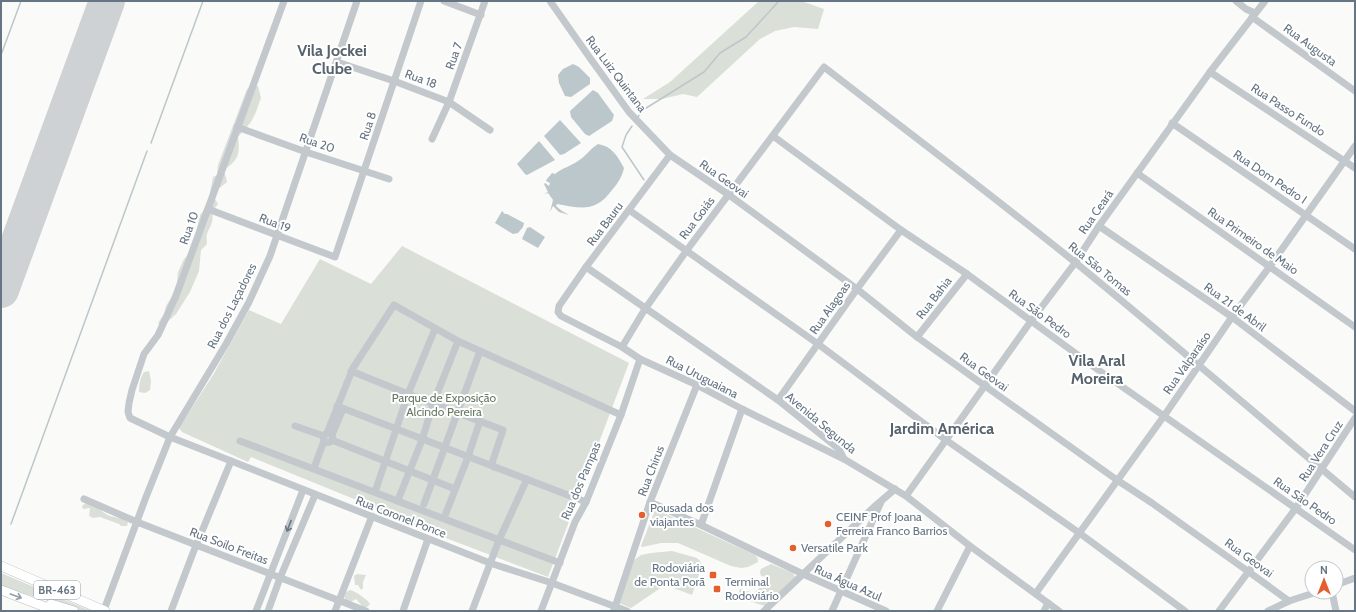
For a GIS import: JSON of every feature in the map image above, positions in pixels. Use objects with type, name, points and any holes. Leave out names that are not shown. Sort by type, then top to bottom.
[{"type":"main road","name":"BR-463","points":[[1,566],[105,611]]},
{"type":"main road","name":"BR-463","points":[[1,590],[56,611]]},
{"type":"main road","points":[[31,601],[74,611]]},
{"type":"street","name":"Rua 10","points":[[170,437],[130,418],[128,412],[132,390],[144,354],[158,335],[176,296],[284,1]]},
{"type":"street","name":"Rua dos Laçadores","points":[[105,611],[146,496],[170,437],[226,344],[249,302],[270,256],[357,1]]},
{"type":"street","name":"Rua 8","points":[[335,257],[421,1]]},
{"type":"street","points":[[444,1],[481,15]]},
{"type":"street","name":"Rua 7","points":[[432,139],[449,102],[485,1]]},
{"type":"street","name":"Rua Luiz Quintana","points":[[550,1],[630,112],[670,155]]},
{"type":"street","name":"Rua Augusta","points":[[1236,1],[1355,91]]},
{"type":"street","name":"Rua Ceará","points":[[906,496],[1031,321],[1075,263],[1099,226],[1172,123],[1265,1]]},
{"type":"street","name":"Rua 18","points":[[337,62],[394,81],[449,102],[490,130]]},
{"type":"street","name":"Rua Goiás","points":[[622,346],[645,309],[687,250],[824,67]]},
{"type":"street","name":"Rua São Tomas","points":[[824,67],[947,161],[1075,263],[1355,497]]},
{"type":"street","name":"Rua Passo Fundo","points":[[1210,72],[1355,168]]},
{"type":"street","name":"Rua Dom Pedro I","points":[[1172,123],[1355,249]]},
{"type":"street","name":"Rua 20","points":[[238,127],[306,152],[390,179]]},
{"type":"street","name":"Rua São Pedro","points":[[773,136],[901,230],[967,274],[1164,416],[1355,550]]},
{"type":"street","name":"Rua Valparaíso","points":[[1036,593],[1078,532],[1164,416],[1232,317],[1307,215],[1355,146]]},
{"type":"street","name":"Rua Geovai","points":[[670,155],[728,195],[857,289],[917,337],[985,386],[1289,601]]},
{"type":"street","name":"Rua Bauru","points":[[559,306],[586,267],[670,155]]},
{"type":"street","name":"Rua Primeiro de Maio","points":[[1137,173],[1355,327]]},
{"type":"street","name":"Rua 19","points":[[208,209],[335,257]]},
{"type":"street","points":[[629,210],[818,344],[946,440],[1078,532],[1185,611]]},
{"type":"street","name":"Rua 21 de Abril","points":[[1099,226],[1232,317],[1355,411]]},
{"type":"street","name":"Rua Alagoas","points":[[778,400],[901,230]]},
{"type":"street","name":"Avenida Segunda","points":[[586,267],[778,400],[838,449],[844,459],[906,496],[970,546],[1060,611]]},
{"type":"street","name":"Rua Bahia","points":[[917,337],[967,274]]},
{"type":"street","points":[[316,469],[340,408],[351,371],[394,305],[458,341],[621,415]]},
{"type":"street","name":"Rua Uruguaiana","points":[[559,306],[558,312],[561,316],[622,346],[640,359],[697,385],[742,409],[844,459]]},
{"type":"street","points":[[375,492],[398,429],[408,394],[435,329]]},
{"type":"street","points":[[398,500],[422,440],[433,404],[458,341]]},
{"type":"street","points":[[424,504],[480,351]]},
{"type":"street","name":"Rua dos Pampas","points":[[541,611],[575,522],[586,502],[621,415],[640,359]]},
{"type":"street","points":[[351,371],[503,430],[492,463],[494,467]]},
{"type":"street","name":"Rua Chirus","points":[[615,609],[650,502],[697,385]]},
{"type":"street","points":[[340,408],[586,502]]},
{"type":"street","points":[[701,525],[742,409]]},
{"type":"street","name":"Rua Vera Cruz","points":[[1219,611],[1296,508],[1355,418]]},
{"type":"street","points":[[444,518],[468,457],[480,421]]},
{"type":"street","points":[[295,426],[455,488]]},
{"type":"street","name":"Rua Coronel Ponce","points":[[170,437],[490,563],[552,583],[615,609],[627,611]]},
{"type":"street","points":[[240,441],[560,563]]},
{"type":"street","points":[[171,611],[196,545],[231,461]]},
{"type":"street","points":[[472,611],[499,540],[527,479]]},
{"type":"street","points":[[764,611],[868,512],[895,489]]},
{"type":"street","points":[[256,611],[303,490]]},
{"type":"street","points":[[268,611],[280,578],[315,495]]},
{"type":"street","name":"Rua Soilo Freitas","points":[[84,499],[138,522],[366,611]]},
{"type":"street","points":[[832,611],[882,501]]},
{"type":"street","name":"Rua Água Azul","points":[[650,502],[803,574],[886,611]]},
{"type":"street","points":[[335,611],[372,516]]},
{"type":"street","points":[[403,611],[428,539]]},
{"type":"street","points":[[938,611],[970,546]]},
{"type":"street","points":[[1344,582],[1355,578]]},
{"type":"street","points":[[1268,611],[1289,601],[1304,596]]},
{"type":"street","points":[[1334,600],[1336,611]]},
{"type":"street","points":[[1044,611],[1048,603]]},
{"type":"green space","points":[[759,1],[801,1],[824,9],[818,29],[794,27],[775,31],[760,39],[697,97],[683,94],[662,99],[643,99],[670,82]]},
{"type":"green space","points":[[252,86],[258,86],[261,98],[251,122],[238,137],[239,148],[236,159],[224,170],[227,182],[217,190],[215,199],[218,204],[213,213],[212,222],[207,234],[207,244],[201,250],[199,271],[190,292],[176,314],[162,327],[158,323],[171,298],[177,282],[178,272],[184,259],[188,255],[195,237],[200,215],[209,198],[213,177],[217,175],[218,165],[247,89]]},
{"type":"green space","name":"Parque de Exposição Alcindo Pereira","points":[[402,246],[629,363],[548,577],[375,511],[376,508],[251,457],[248,462],[182,432],[179,428],[213,375],[249,310],[281,324],[320,259],[371,284]]},
{"type":"green space","points":[[149,371],[151,381],[150,390],[145,393],[139,392],[143,374],[144,372]]},
{"type":"green space","points":[[86,503],[95,506],[108,515],[128,522],[127,526],[121,526],[100,517],[93,518],[89,516],[90,508],[83,509],[82,506]]},
{"type":"green space","points":[[655,510],[755,555],[758,562],[748,567],[741,568],[731,566],[678,543],[661,543],[642,547],[641,546]]},
{"type":"green space","points":[[672,551],[697,558],[700,561],[702,566],[692,595],[671,587],[662,587],[631,608],[619,603],[634,560],[641,555]]},
{"type":"green space","points":[[771,564],[793,573],[795,577],[765,606],[737,597],[740,589],[754,593],[770,579],[761,576],[760,572],[761,569]]},
{"type":"green space","points":[[1,573],[91,611],[80,611],[1,586]]},
{"type":"green space","points":[[357,574],[366,575],[363,582],[363,588],[361,590],[358,585],[355,585],[354,576]]},
{"type":"green space","points":[[350,590],[361,596],[370,604],[367,607],[363,607],[356,599],[349,603],[346,602],[344,596],[346,592]]},
{"type":"shaded area","points":[[573,64],[579,67],[590,78],[590,84],[571,97],[565,96],[559,83],[558,75],[563,69]]},
{"type":"shaded area","points":[[593,90],[598,93],[614,115],[612,121],[589,136],[585,134],[571,117],[570,111]]},
{"type":"shaded area","points":[[560,120],[581,143],[560,155],[544,136]]},
{"type":"shaded area","points":[[539,141],[555,160],[527,175],[517,164]]},
{"type":"shaded area","points":[[598,144],[611,150],[617,156],[624,168],[616,185],[606,197],[594,205],[581,208],[557,204],[556,206],[569,215],[559,212],[553,206],[550,212],[553,200],[548,193],[544,194],[548,192],[544,184],[545,183],[549,186],[550,183],[546,181],[547,179],[552,173],[555,174],[578,161]]},
{"type":"shaded area","points":[[502,211],[524,223],[523,227],[518,233],[513,234],[495,223]]},
{"type":"shaded area","points":[[530,227],[545,237],[538,248],[522,239],[527,228]]},
{"type":"waterway","points":[[1,55],[21,1]]},
{"type":"waterway","points":[[151,143],[203,1]]},
{"type":"waterway","points":[[637,118],[643,110],[704,72],[720,53],[746,37],[779,1]]},
{"type":"waterway","points":[[632,126],[626,135],[622,147],[644,180]]},
{"type":"waterway","points":[[11,524],[147,151]]},
{"type":"runway","points":[[1,290],[107,1]]},
{"type":"place","name":"Pousada dos viajantes","points":[[642,515]]},
{"type":"place","name":"CEINF Prof Joana Ferreira Franco Barrios","points":[[828,524]]},
{"type":"place","name":"Versatile Park","points":[[793,548]]},
{"type":"place","name":"Rodoviária de Ponta Porã","points":[[713,575]]},
{"type":"place","name":"Terminal Rodoviário","points":[[717,589]]},
{"type":"district","name":"Vila Jockei Clube","points":[[332,59]]},
{"type":"district","name":"Vila Aral Moreira","points":[[1097,369]]},
{"type":"district","name":"Jardim América","points":[[942,428]]}]
